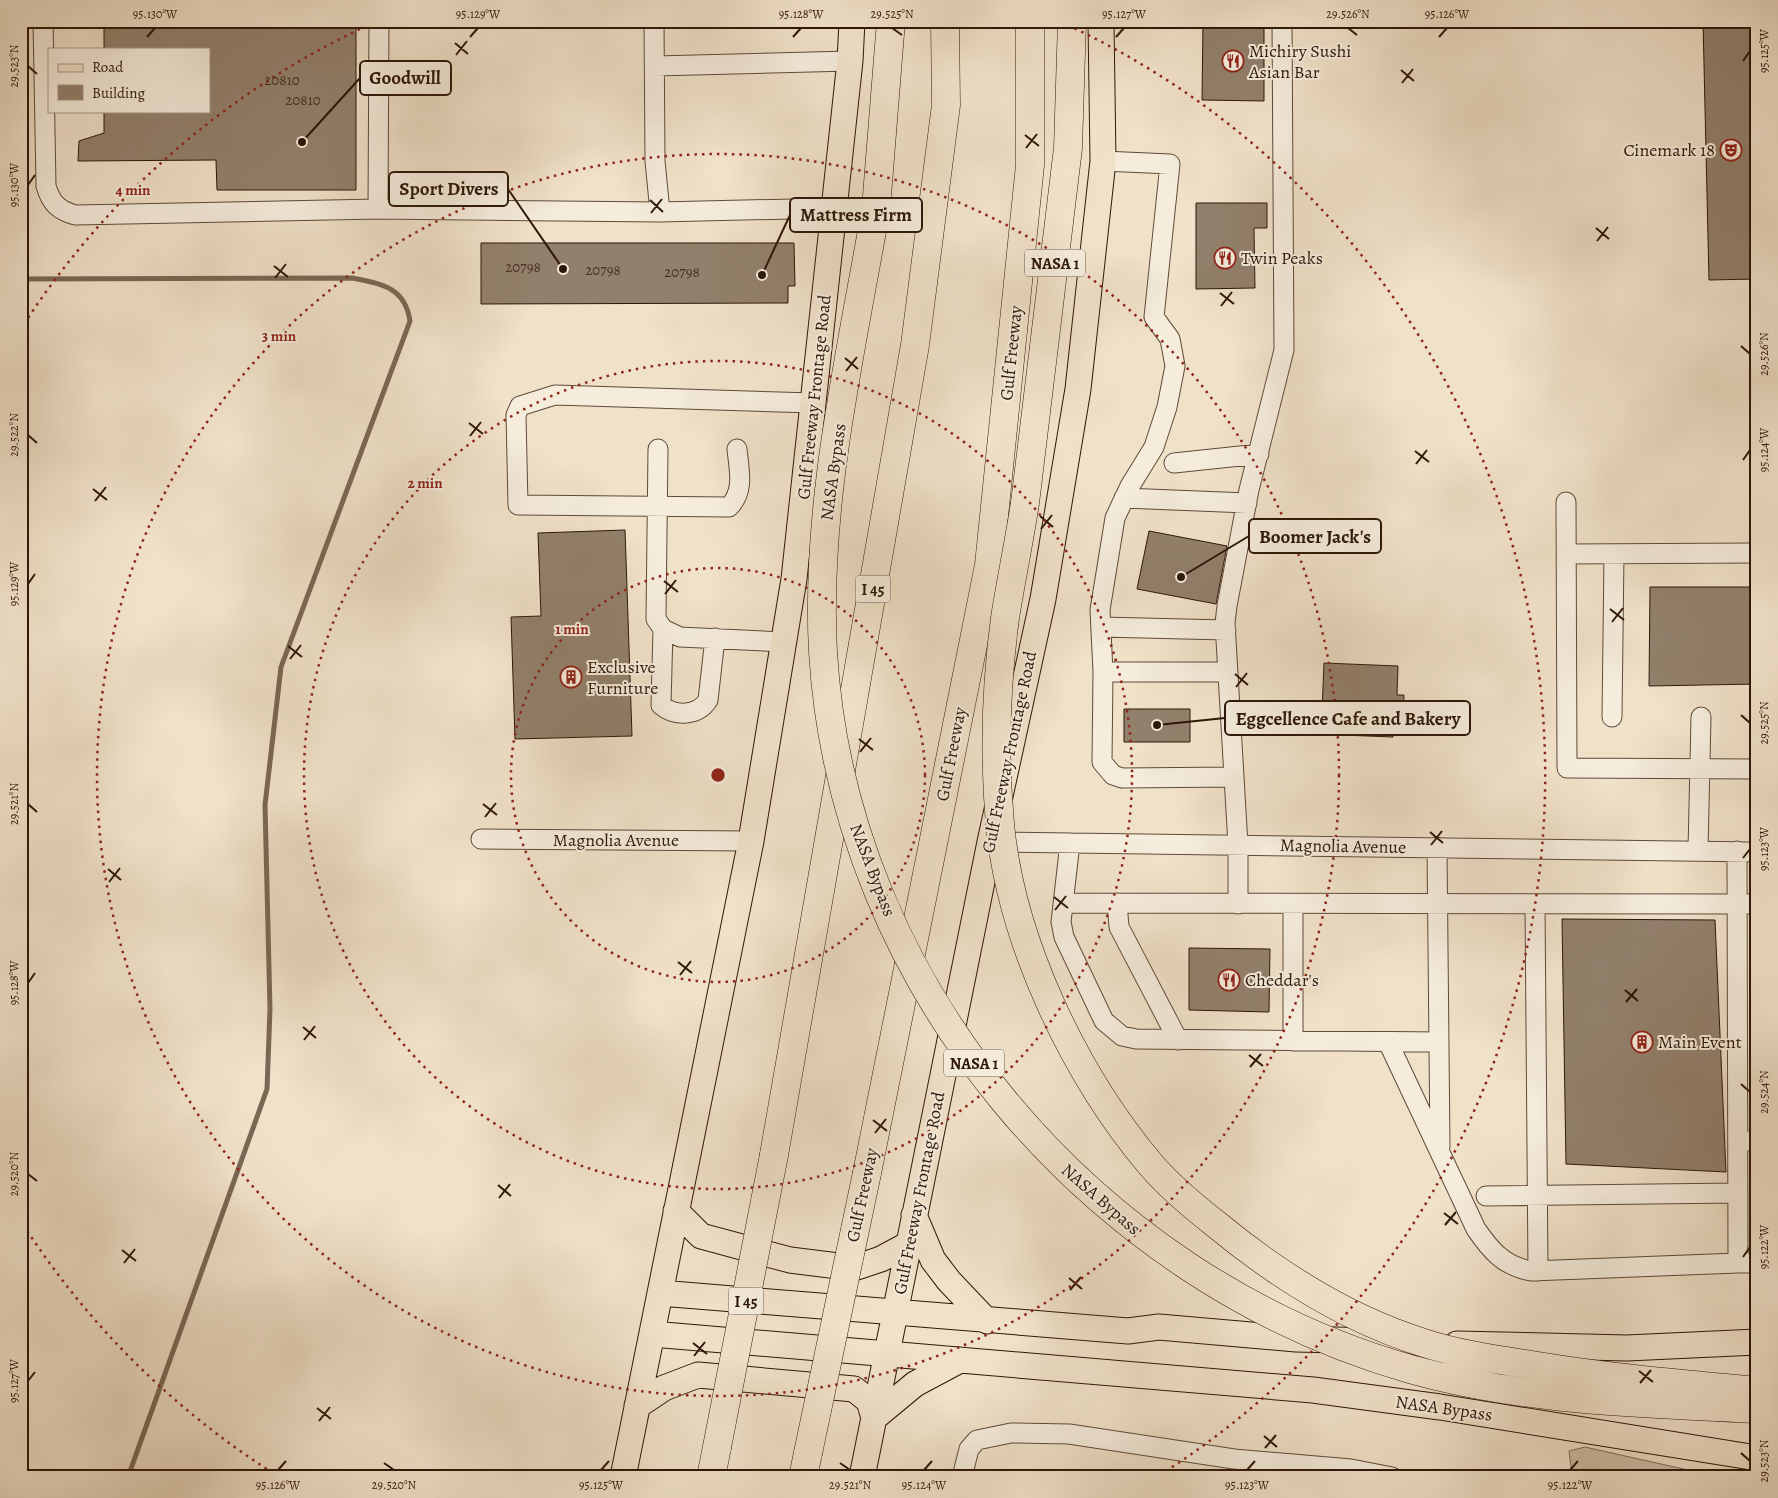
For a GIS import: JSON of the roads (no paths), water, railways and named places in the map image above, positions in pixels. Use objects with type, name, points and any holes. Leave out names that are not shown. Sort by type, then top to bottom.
[{"type":"highway","name":"NASA Bypass","points":[[891,21],[876,208],[828,498],[822,599],[828,703],[848,802],[881,897],[928,993],[986,1079],[1052,1157],[1124,1221],[1160,1248],[1236,1296],[1321,1338],[1410,1369],[1508,1390],[1615,1401],[1757,1409]]},
{"type":"highway","name":"I 45","points":[[711,1477],[774,1155],[915,345],[946,105],[945,21]]},
{"type":"highway","name":"Gulf Freeway","points":[[805,1465],[867,1172],[989,565],[1030,165],[1030,21]]},
{"type":"highway","name":"NASA 1","points":[[1072,21],[1068,148],[1026,503],[1005,621],[999,684],[997,755],[1000,826],[1012,898],[1033,965],[1068,1040],[1104,1102],[1152,1166],[1197,1210],[1261,1261],[1351,1315],[1415,1340],[1483,1358],[1592,1375],[1757,1390]]},
{"type":"main road","name":"Gulf Freeway Frontage Road","points":[[622,1477],[751,841],[794,579],[850,61],[852,21]]},
{"type":"main road","name":"Gulf Freeway Frontage Road","points":[[862,1477],[990,842],[1042,599],[1073,418],[1103,161],[1101,21]]},
{"type":"main road","points":[[676,1210],[701,1236],[790,1260],[854,1268],[881,1260],[909,1244]]},
{"type":"main road","points":[[914,1216],[933,1260],[949,1282],[987,1321]]},
{"type":"main road","points":[[660,1293],[987,1321],[1128,1331],[1159,1328],[1316,1340],[1628,1348],[1757,1342]]},
{"type":"main road","name":"NASA Bypass","points":[[652,1334],[1313,1390],[1440,1407],[1757,1458]]},
{"type":"main road","points":[[637,1406],[664,1388],[698,1374],[854,1389],[869,1401],[874,1418],[915,1384],[960,1360]]},
{"type":"street","points":[[43,21],[44,174],[49,198],[64,212],[86,215],[378,209],[660,212],[834,208]]},
{"type":"street","points":[[378,209],[379,21]]},
{"type":"street","points":[[654,21],[655,161],[660,212]]},
{"type":"street","points":[[1238,904],[1238,845],[1226,606],[1247,504],[1284,350],[1282,21]]},
{"type":"street","points":[[655,66],[850,61]]},
{"type":"street","points":[[1103,161],[1170,164],[1154,317],[1170,339],[1174,366],[1167,407],[1154,447],[1124,498],[1115,518],[1100,610],[1103,672],[1102,762],[1113,776],[1122,778],[1234,777]]},
{"type":"street","points":[[737,449],[740,488],[736,500],[729,507],[518,505],[516,415],[520,406],[555,395],[813,403]]},
{"type":"street","points":[[658,449],[656,619],[663,629],[680,637],[783,642]]},
{"type":"street","points":[[1174,463],[1259,454]]},
{"type":"street","points":[[1124,498],[1247,504]]},
{"type":"street","points":[[1566,502],[1567,768],[1757,769]]},
{"type":"street","points":[[1566,554],[1757,553]]},
{"type":"street","points":[[1612,717],[1614,554]]},
{"type":"street","points":[[1101,627],[1226,630]]},
{"type":"street","points":[[663,629],[661,705],[669,711],[695,713],[703,708],[708,700],[715,638]]},
{"type":"street","points":[[1103,672],[1228,672]]},
{"type":"street","points":[[1698,851],[1701,717]]},
{"type":"street","name":"Magnolia Avenue","points":[[481,839],[751,841]]},
{"type":"street","name":"Magnolia Avenue","points":[[990,842],[1757,852]]},
{"type":"street","points":[[1070,843],[1061,922],[1064,937],[1104,1021],[1122,1036],[1136,1039],[1178,1040],[1439,1042]]},
{"type":"street","points":[[1437,847],[1440,1153]]},
{"type":"street","points":[[1737,851],[1738,1263]]},
{"type":"street","points":[[1063,903],[1757,904]]},
{"type":"street","points":[[1117,903],[1119,927],[1178,1040]]},
{"type":"street","points":[[1293,904],[1294,1041]]},
{"type":"street","points":[[1535,904],[1538,1271]]},
{"type":"street","points":[[1388,1042],[1476,1229],[1486,1244],[1515,1268],[1538,1271],[1757,1263]]},
{"type":"street","points":[[1738,1141],[1757,1141]]},
{"type":"street","points":[[1486,1196],[1738,1193]]},
{"type":"street","points":[[962,1477],[969,1449],[978,1440],[1011,1433],[1070,1434],[1234,1459],[1351,1469],[1392,1477]]},
{"type":"waterway","points":[[21,279],[352,278],[382,285],[397,294],[403,301],[410,321],[281,667],[265,805],[270,1009],[267,1089],[128,1477]]},
{"type":"place","name":"Michiry Sushi Asian Bar","points":[[1233,61]]},
{"type":"place","name":"Goodwill","points":[[302,142]]},
{"type":"place","name":"Cinemark 18","points":[[1731,150]]},
{"type":"place","name":"Twin Peaks","points":[[1225,258]]},
{"type":"place","name":"Sport Divers","points":[[563,269]]},
{"type":"place","name":"Mattress Firm","points":[[762,275]]},
{"type":"place","name":"Boomer Jack's","points":[[1181,577]]},
{"type":"place","name":"Exclusive Furniture","points":[[571,677]]},
{"type":"place","name":"Eggcellence Cafe and Bakery","points":[[1157,725]]},
{"type":"place","name":"Cheddar's","points":[[1229,980]]},
{"type":"place","name":"Main Event","points":[[1642,1042]]}]
